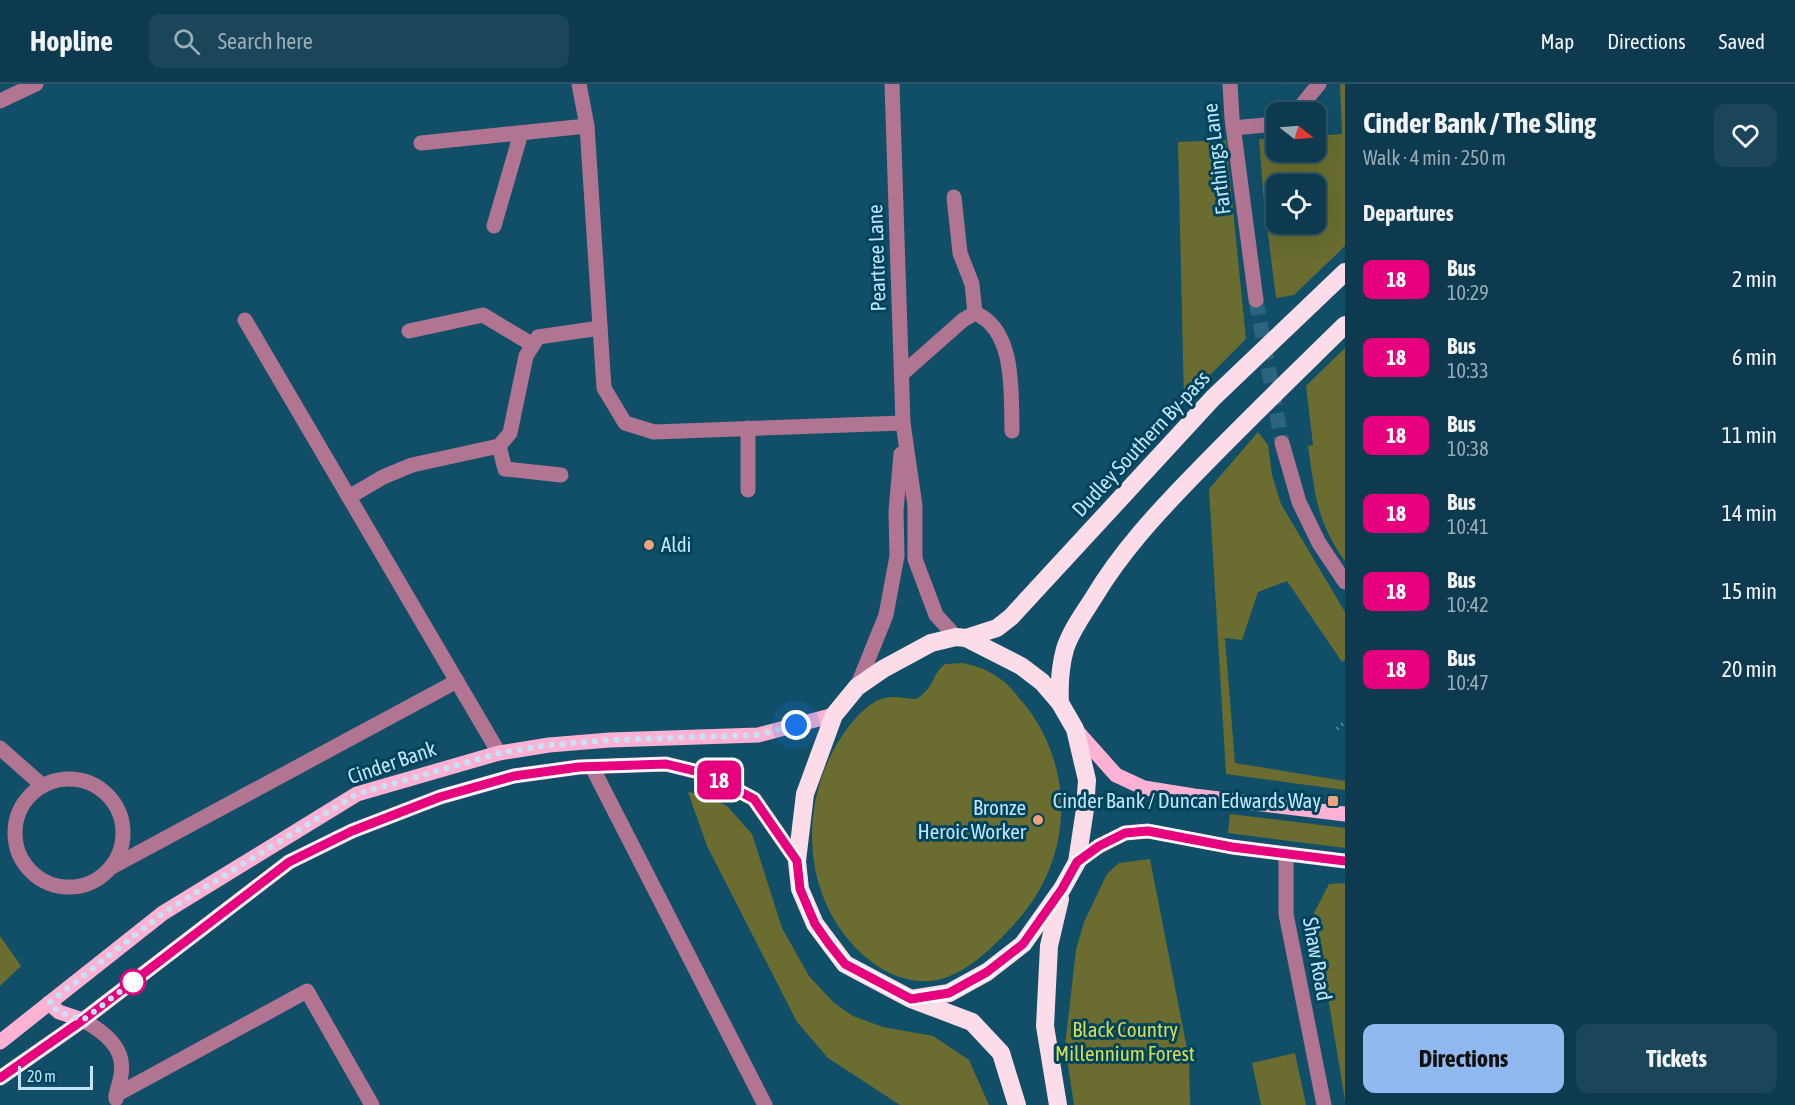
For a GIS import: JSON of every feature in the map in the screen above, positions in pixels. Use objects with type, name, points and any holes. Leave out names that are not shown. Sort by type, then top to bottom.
[{"type":"highway","name":"Dudley Southern By-pass","points":[[1017,1105],[1001,1053],[972,1022],[911,999],[845,964],[815,924],[800,889],[797,861],[805,794],[834,715],[857,687],[883,669],[931,644],[997,628],[1011,616],[1213,398],[1345,273]]},
{"type":"highway","points":[[1060,703],[1059,676],[1066,646],[1077,623],[1119,560],[1229,438],[1345,325]]},
{"type":"highway","points":[[911,999],[949,993],[987,972],[1023,944],[1062,889],[1077,862],[1088,780],[1074,729],[1060,703],[1042,682],[1021,666],[961,638]]},
{"type":"highway","points":[[1058,1105],[1045,1026],[1049,946],[1062,889]]},
{"type":"main road","name":"Cinder Bank","points":[[0,1042],[163,913],[357,794],[499,753],[549,745],[600,741],[758,735],[834,715]]},
{"type":"main road","points":[[1074,729],[1116,775],[1144,788],[1345,814]]},
{"type":"main road","points":[[0,1078],[83,1020],[289,862],[352,831],[440,797],[514,776],[592,767],[666,764],[707,774],[754,799],[797,861]]},
{"type":"main road","points":[[1077,862],[1099,846],[1125,833],[1148,831],[1232,847],[1345,861]]},
{"type":"main road","points":[[49,1003],[59,1012],[83,1020]]},
{"type":"street","points":[[0,101],[36,84]]},
{"type":"street","points":[[579,84],[587,126],[604,388],[625,423],[654,432],[904,426]]},
{"type":"street","name":"Peartree Lane","points":[[892,84],[904,426],[915,506],[915,559],[936,615],[961,638]]},
{"type":"street","name":"Farthings Lane","points":[[1230,84],[1233,128],[1256,300]]},
{"type":"street","points":[[1305,102],[1320,84]]},
{"type":"street","points":[[1233,128],[1266,125]]},
{"type":"street","points":[[421,143],[587,126]]},
{"type":"street","points":[[494,226],[521,133]]},
{"type":"street","points":[[954,197],[960,253],[972,284],[975,313]]},
{"type":"street","points":[[902,374],[963,320],[975,313]]},
{"type":"street","points":[[975,313],[986,318],[996,330],[1006,352],[1010,374],[1012,431]]},
{"type":"street","points":[[409,330],[483,315],[533,345]]},
{"type":"street","points":[[245,320],[499,753]]},
{"type":"street","points":[[349,497],[383,477],[412,465],[499,446],[510,433],[526,356],[538,337],[600,328]]},
{"type":"street","name":"Peartree Lane","points":[[857,687],[886,615],[897,556],[896,511],[904,426]]},
{"type":"street","points":[[748,428],[748,490]]},
{"type":"street","points":[[1282,443],[1299,502],[1319,543],[1345,582]]},
{"type":"street","points":[[499,446],[505,469],[561,475]]},
{"type":"street","points":[[112,867],[121,851],[124,832],[120,814],[111,798],[97,786],[79,780],[61,780],[43,786],[30,797],[20,811],[15,828],[17,845],[23,861],[34,874],[49,884],[66,887],[83,886],[99,879],[112,867],[457,681]]},
{"type":"street","points":[[0,748],[43,786]]},
{"type":"street","points":[[592,767],[765,1105]]},
{"type":"street","name":"Shaw Road","points":[[1286,855],[1286,914],[1324,1105]]},
{"type":"street","points":[[116,1100],[308,991],[372,1105]]},
{"type":"street","points":[[83,1020],[102,1031],[121,1056],[121,1075],[116,1100]]},
{"type":"path","points":[[1336,729],[1345,722]]},
{"type":"green space","points":[[1340,84],[1345,84],[1345,246],[1294,295],[1276,298],[1268,234],[1326,234],[1326,174],[1266,174],[1266,218],[1259,139],[1266,139],[1266,162],[1326,162],[1326,135],[1342,134]]},
{"type":"green space","points":[[1226,140],[1246,339],[1184,401],[1178,142]]},
{"type":"green space","points":[[1345,348],[1345,561],[1328,533],[1318,506],[1308,446],[1313,445],[1306,386]]},
{"type":"green space","points":[[1258,432],[1268,445],[1272,475],[1281,504],[1345,612],[1345,660],[1342,662],[1287,581],[1258,592],[1242,640],[1225,638],[1235,763],[1345,781],[1345,790],[1226,774],[1209,489]]},
{"type":"green space","points":[[963,663],[1003,680],[1034,717],[1046,739],[1059,784],[1061,808],[1059,832],[1054,856],[1040,889],[1000,940],[985,954],[959,972],[931,981],[912,980],[896,976],[874,964],[841,930],[826,904],[817,876],[812,846],[813,817],[819,787],[829,759],[844,733],[857,717],[867,707],[885,698],[916,699],[927,690],[937,672],[945,664]]},
{"type":"green space","points":[[688,792],[703,794],[727,806],[752,834],[782,928],[809,976],[834,1003],[853,1016],[883,1027],[933,1036],[969,1060],[989,1105],[900,1105],[828,1058],[797,1022],[707,846]]},
{"type":"green space","points":[[1230,814],[1345,828],[1345,848],[1228,833]]},
{"type":"green space","name":"Black Country Millennium Forest","points":[[1150,859],[1189,1059],[1190,1105],[1074,1105],[1065,1046],[1076,950],[1084,922],[1107,874],[1119,863]]},
{"type":"green space","points":[[1345,883],[1345,1100],[1314,913],[1329,884]]},
{"type":"green space","points":[[0,936],[21,966],[0,986]]},
{"type":"green space","points":[[1295,1053],[1306,1105],[1261,1105],[1252,1063]]},
{"type":"tunnel","points":[[1256,300],[1282,443]]},
{"type":"bus line","name":"18","points":[[0,1078],[83,1020],[289,862],[352,831],[440,797],[514,776],[579,767],[666,764],[707,774],[754,799],[797,861],[800,889],[815,924],[829,944],[845,964],[911,999],[949,993],[987,972],[1023,944],[1062,889],[1077,862],[1099,846],[1125,833],[1148,831],[1232,847],[1345,861]]},
{"type":"place","name":"Aldi","points":[[649,545]]},
{"type":"place","name":"Cinder Bank / Duncan Edwards Way","points":[[1333,801]]},
{"type":"place","name":"Bronze Heroic Worker","points":[[1038,820]]},
{"type":"route","points":[[133,982],[139,977],[83,1020],[55,1010],[49,1003],[163,913],[357,794],[499,753],[549,745],[610,740],[758,735],[796,725]]}]
